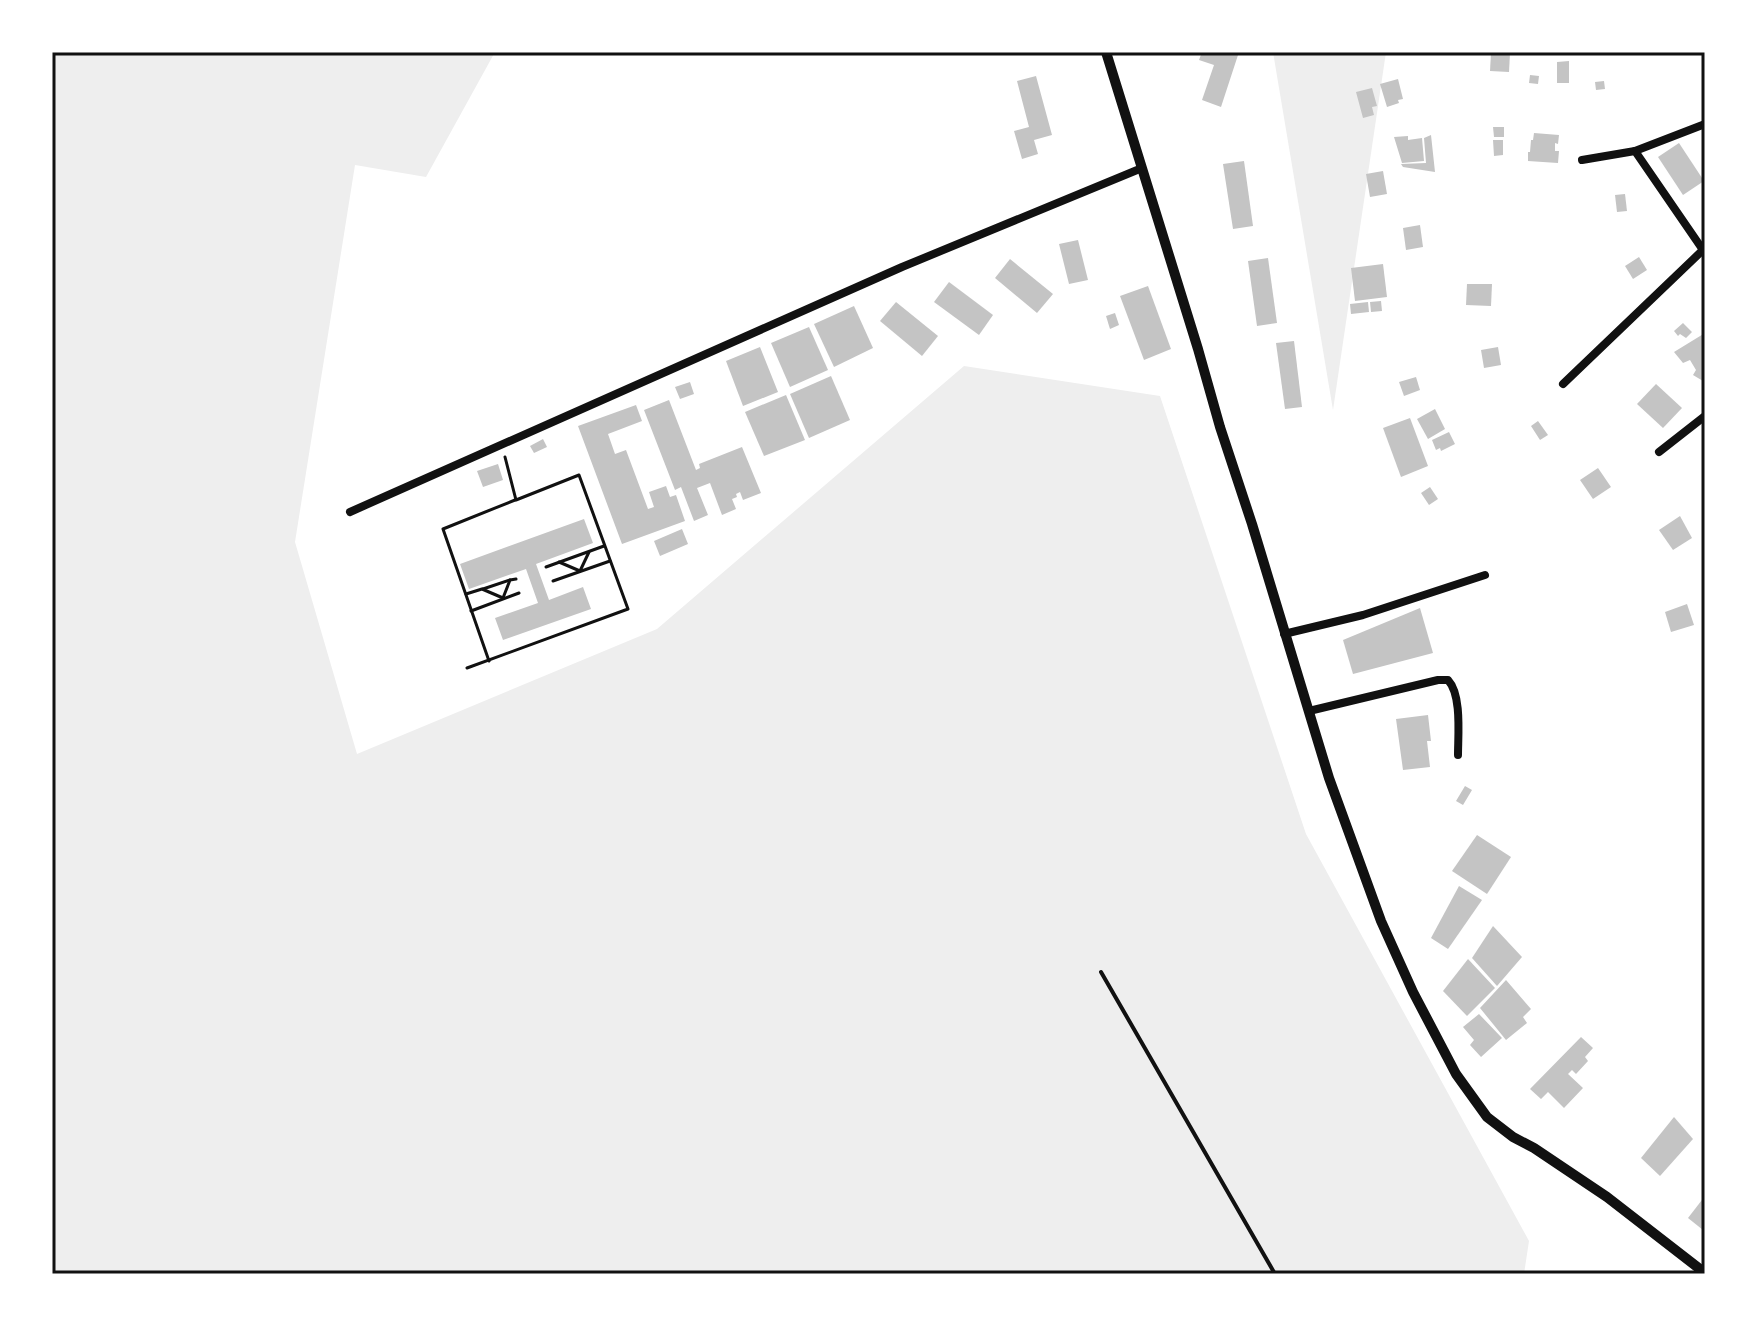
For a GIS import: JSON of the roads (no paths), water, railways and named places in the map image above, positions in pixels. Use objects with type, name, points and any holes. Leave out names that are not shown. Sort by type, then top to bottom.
[{"type":"street","points":[[1106,52],[1334,792],[1381,921],[1413,992],[1446,1055],[1487,1117],[1577,1176],[1705,1273]]},
{"type":"street","points":[[1582,160],[1635,151],[1705,124]]},
{"type":"street","points":[[1563,384],[1704,249],[1635,151]]},
{"type":"street","points":[[350,512],[902,267],[1142,168]]},
{"type":"street","points":[[1659,452],[1705,416]]},
{"type":"street","points":[[1284,634],[1363,615],[1485,575]]},
{"type":"street","points":[[1309,711],[1448,680],[1454,687],[1457,700],[1458,755]]},
{"type":"lane","points":[[1101,972],[1275,1274]]}]
